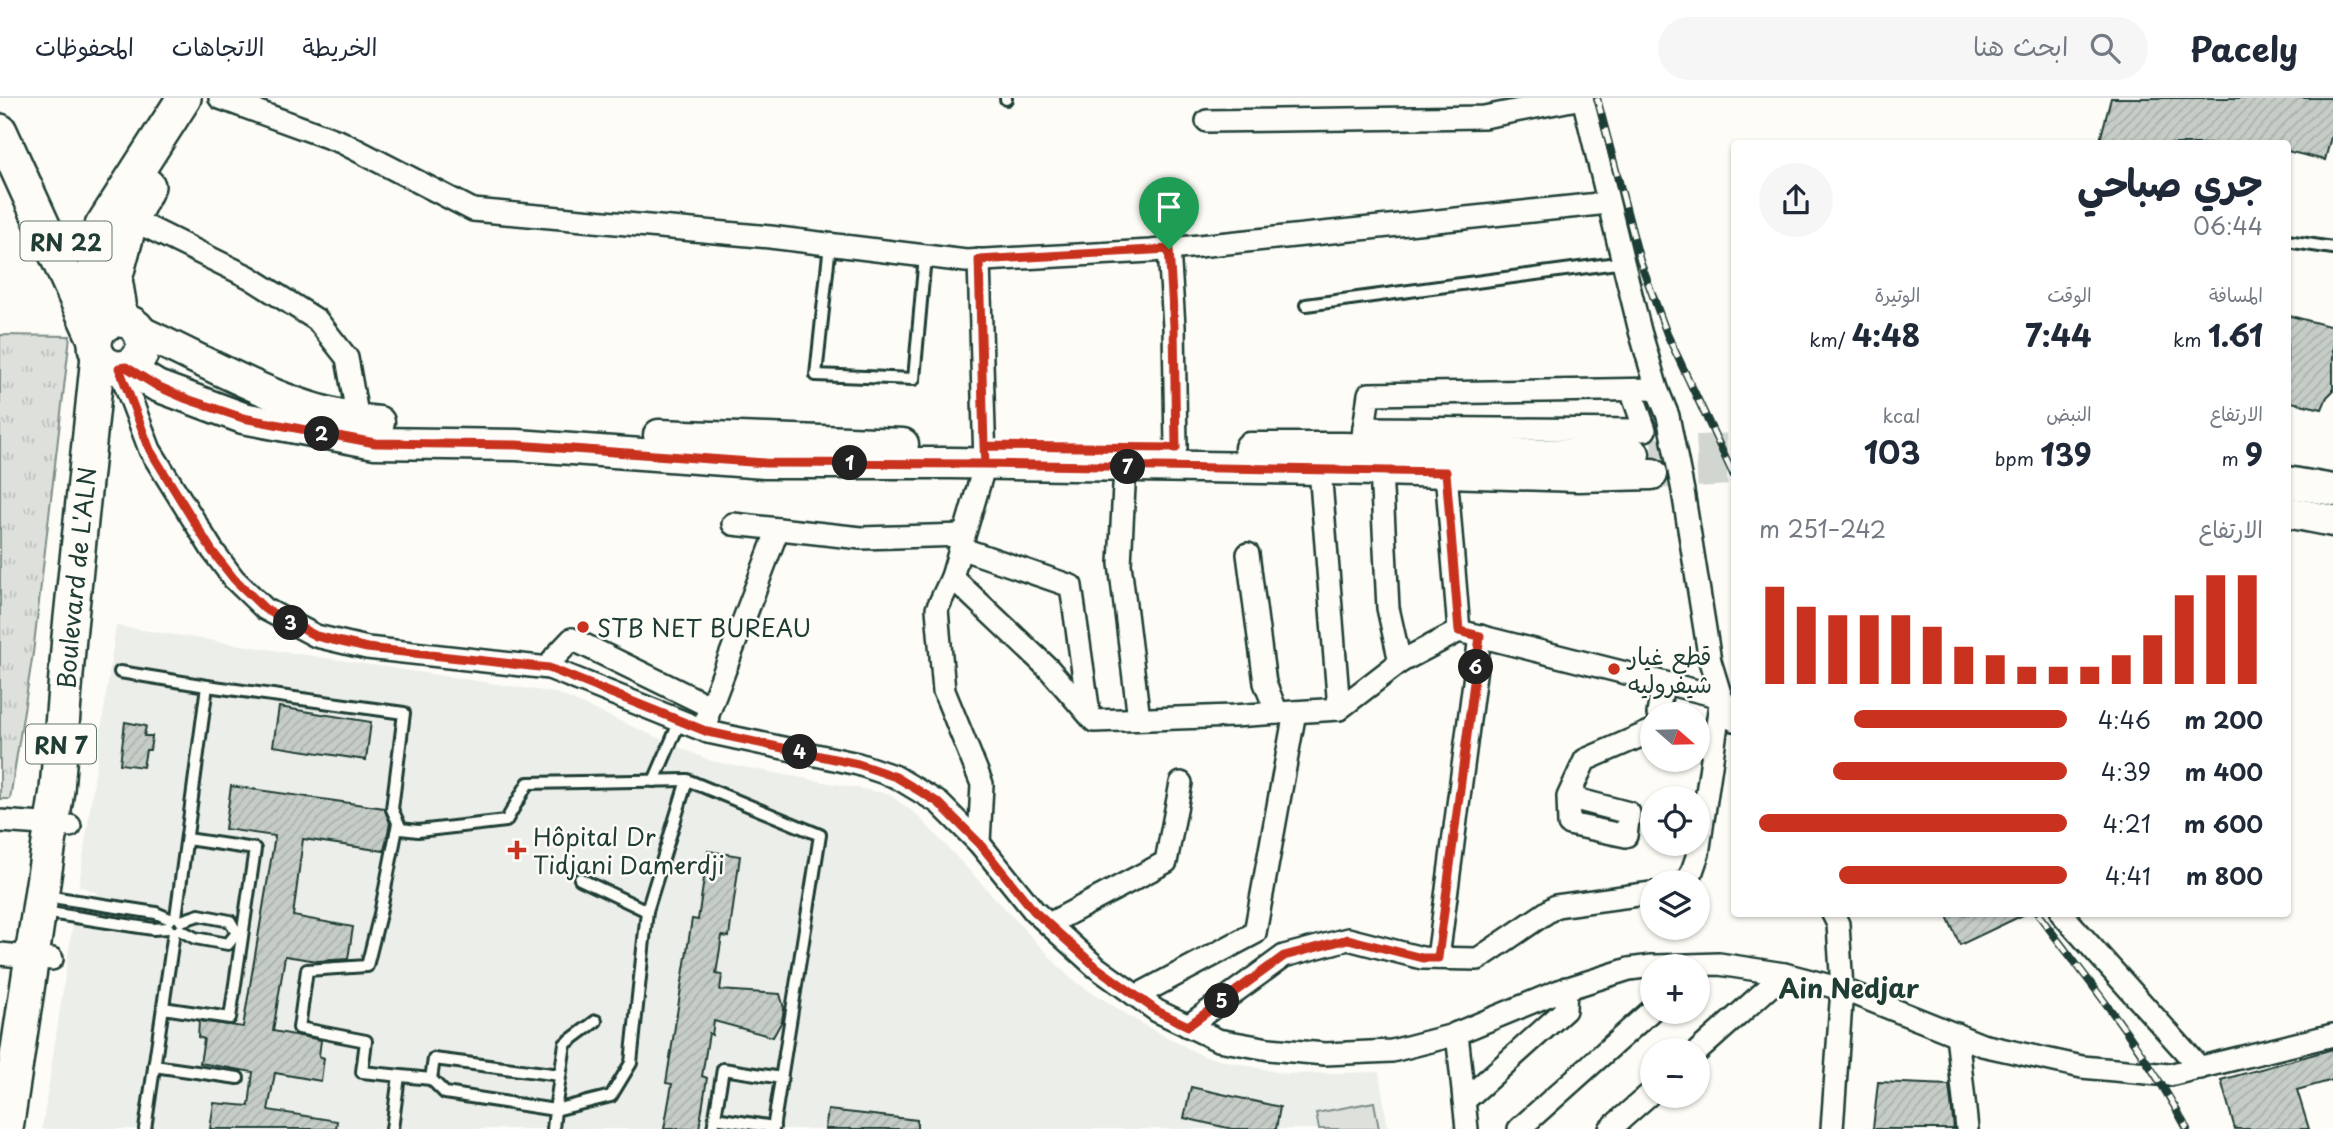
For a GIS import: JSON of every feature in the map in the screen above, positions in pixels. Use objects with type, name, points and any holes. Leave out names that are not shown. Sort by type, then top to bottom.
[{"type":"main road","name":"RN 7","points":[[114,344],[117,223],[170,145],[185,98]]},
{"type":"main road","name":"RN 22","points":[[0,131],[114,344]]},
{"type":"main road","name":"RN 22","points":[[16,163],[61,229],[114,344]]},
{"type":"main road","points":[[61,229],[78,242],[89,240],[117,223]]},
{"type":"main road","points":[[114,344],[157,386],[187,399],[243,418],[375,443],[517,445],[765,463],[984,455],[1176,448],[1368,449],[1543,455],[1652,464],[1578,477],[1446,472],[1368,449],[1320,469],[1125,467],[984,455],[922,445],[358,421],[305,408],[114,344]]},
{"type":"main road","name":"Boulevard de L'ALN","points":[[26,1129],[43,958],[61,826],[57,790],[69,637],[114,344]]},
{"type":"main road","points":[[2291,483],[2333,490]]},
{"type":"main road","points":[[2291,513],[2333,521]]},
{"type":"main road","name":"Boulevard de L'ALN","points":[[6,1129],[43,958]]},
{"type":"street","points":[[220,98],[341,142],[473,210],[830,244],[925,256],[979,260],[1169,249],[1608,202]]},
{"type":"street","points":[[1207,121],[1484,117],[1582,98],[1640,331],[1668,416],[1683,491],[1710,661],[1721,697],[1731,715]]},
{"type":"street","points":[[117,223],[249,277],[317,320],[347,358],[358,421]]},
{"type":"street","points":[[1169,249],[1174,326],[1176,448]]},
{"type":"street","points":[[979,260],[984,455],[952,577],[937,610],[944,691],[982,784],[979,843]]},
{"type":"street","points":[[114,344],[150,450],[212,551],[234,579],[265,609],[316,636],[367,648],[549,668],[680,721],[708,724],[858,764],[896,777],[939,803],[979,843],[1034,911],[1096,967],[1157,1011],[1218,1040],[1269,1049],[1325,1054],[1392,1051],[1457,1033],[1566,989],[1640,968]]},
{"type":"street","points":[[1400,662],[1388,608],[1368,449],[1369,394],[1657,389]]},
{"type":"street","points":[[1368,449],[1645,430],[1631,390]]},
{"type":"street","points":[[1125,467],[1120,564],[1139,719]]},
{"type":"street","points":[[1320,469],[1339,709]]},
{"type":"street","points":[[1438,958],[1469,633],[1446,472]]},
{"type":"street","points":[[733,524],[861,538],[962,541],[1071,586],[1089,715]]},
{"type":"street","points":[[708,724],[778,529]]},
{"type":"street","points":[[1136,996],[1255,933],[1286,713],[1265,683],[1248,554]]},
{"type":"street","points":[[952,577],[1049,669],[1094,721],[1339,709],[1400,662],[1469,633],[1721,697]]},
{"type":"street","points":[[549,668],[555,657],[572,639],[707,705],[708,724]]},
{"type":"street","points":[[620,696],[632,668]]},
{"type":"street","points":[[1660,702],[1663,683]]},
{"type":"street","points":[[1692,870],[1698,854],[1721,697]]},
{"type":"street","points":[[1568,797],[1585,760],[1640,736]]},
{"type":"street","points":[[1049,924],[1166,862],[1181,783]]},
{"type":"street","points":[[0,821],[61,826]]},
{"type":"street","points":[[1188,1026],[1284,956],[1348,939],[1422,958],[1478,959],[1556,906],[1640,895]]},
{"type":"street","points":[[1832,1129],[1842,989],[1838,924],[1834,917]]},
{"type":"street","points":[[2065,917],[2200,1068]]},
{"type":"street","points":[[0,954],[43,958]]},
{"type":"street","points":[[1710,969],[1784,974],[1842,989],[1982,1045],[2082,1067],[2169,1075],[2333,1035]]},
{"type":"street","points":[[1710,1040],[1784,974]]},
{"type":"street","points":[[1464,1101],[1565,1010],[1566,989]]},
{"type":"street","points":[[1519,1129],[1640,1021]]},
{"type":"street","points":[[1457,1033],[1467,1129]]},
{"type":"street","points":[[1956,1034],[1967,1129]]},
{"type":"street","points":[[1610,1129],[1640,1103]]},
{"type":"lane","points":[[2291,242],[2333,248]]},
{"type":"lane","points":[[830,244],[816,375],[914,379],[925,256]]},
{"type":"lane","points":[[1306,305],[1624,262]]},
{"type":"lane","points":[[120,672],[404,713],[391,809],[401,829],[418,831],[506,821],[528,783],[687,780],[820,835],[782,1078],[774,1128],[714,1123],[723,1069],[782,1078]]},
{"type":"lane","points":[[145,1129],[207,686]]},
{"type":"lane","points":[[654,780],[680,721]]},
{"type":"lane","points":[[398,823],[367,965],[307,970],[299,1028],[366,1041],[362,1072],[431,1079],[445,1093],[555,1110],[611,1096],[631,1063],[648,911],[687,780]]},
{"type":"lane","points":[[163,1008],[230,1018],[240,934],[255,849],[187,839]]},
{"type":"lane","points":[[580,879],[648,911]]},
{"type":"lane","points":[[50,905],[156,913],[195,938],[228,944],[240,934]]},
{"type":"lane","points":[[50,905],[153,929],[199,915],[230,921],[240,934]]},
{"type":"lane","points":[[553,1129],[565,1044],[596,1021]]},
{"type":"lane","points":[[431,1079],[434,1059],[560,1075]]},
{"type":"lane","points":[[154,1066],[238,1078]]},
{"type":"lane","points":[[393,1129],[399,1076]]},
{"type":"shaded area","name":"Hôpital Dr Tidjani Damerdji","points":[[116,626],[556,693],[711,761],[889,794],[917,815],[1071,979],[1142,1024],[1203,1056],[1286,1074],[1379,1072],[1388,1129],[42,1129],[73,923],[94,918],[98,893],[79,886]]},
{"type":"green space","points":[[0,335],[70,336],[33,653],[10,799],[0,799]]},
{"type":"green space","points":[[1374,1102],[1379,1129],[1319,1129],[1316,1113]]},
{"type":"building","points":[[2111,98],[2333,98],[2333,129],[2325,160],[2291,152],[2291,140],[2100,140]]},
{"type":"building","points":[[2291,316],[2333,327],[2333,391],[2322,409],[2291,402]]},
{"type":"building","points":[[279,707],[371,722],[366,760],[273,746]]},
{"type":"building","points":[[125,722],[146,726],[144,736],[152,736],[143,767],[120,764]]},
{"type":"building","points":[[231,786],[384,808],[390,823],[384,851],[303,839],[293,916],[353,927],[348,959],[317,961],[285,956],[273,1031],[321,1040],[319,1056],[324,1058],[321,1081],[275,1073],[268,1110],[337,1121],[336,1129],[210,1129],[214,1103],[249,1106],[253,1072],[200,1063],[204,1039],[198,1037],[199,1021],[243,1027],[275,836],[225,829]]},
{"type":"building","points":[[708,851],[740,856],[729,937],[722,936],[716,974],[722,975],[720,990],[780,994],[784,1008],[782,1021],[773,1037],[714,1021],[712,1035],[709,1033],[702,1076],[707,1078],[699,1129],[664,1129],[672,1084],[666,1083],[692,919],[698,920]]},
{"type":"building","points":[[1947,917],[2019,917],[1960,945]]},
{"type":"building","points":[[2333,1049],[2333,1080],[2297,1090],[2309,1129],[2235,1129],[2221,1080]]},
{"type":"building","points":[[1878,1082],[1949,1085],[1954,1129],[1873,1129]]},
{"type":"building","points":[[1191,1087],[1280,1107],[1276,1129],[1232,1129],[1184,1118]]},
{"type":"building","points":[[828,1110],[917,1120],[917,1129],[825,1129]]},
{"type":"tunnel","points":[[1652,453],[1731,448]]},
{"type":"tunnel","points":[[1652,474],[1731,470]]},
{"type":"railway","points":[[1597,98],[1640,261],[1667,334],[1731,470]]},
{"type":"railway","points":[[2040,917],[2136,1045],[2187,1129]]},
{"type":"place","name":"STB NET BUREAU","points":[[583,627]]},
{"type":"place","name":"قطع غيار شيفروليه","points":[[1614,669]]},
{"type":"place","name":"Hôpital Dr Tidjani Damerdji","points":[[517,850]]},
{"type":"district","name":"Ain Nedjar","points":[[1849,987]]},
{"type":"route","points":[[1169,249],[979,260],[984,446],[985,464],[765,463],[688,455],[517,445],[375,443],[243,418],[157,386],[126,367],[119,368],[150,450],[212,551],[234,579],[265,609],[316,636],[367,648],[549,668],[708,732],[858,764],[896,777],[939,803],[979,843],[1034,911],[1096,967],[1157,1011],[1188,1026],[1284,956],[1348,939],[1422,958],[1438,958],[1480,636],[1459,631],[1446,472],[985,464],[984,446],[1176,448],[1174,326],[1169,249]]}]
